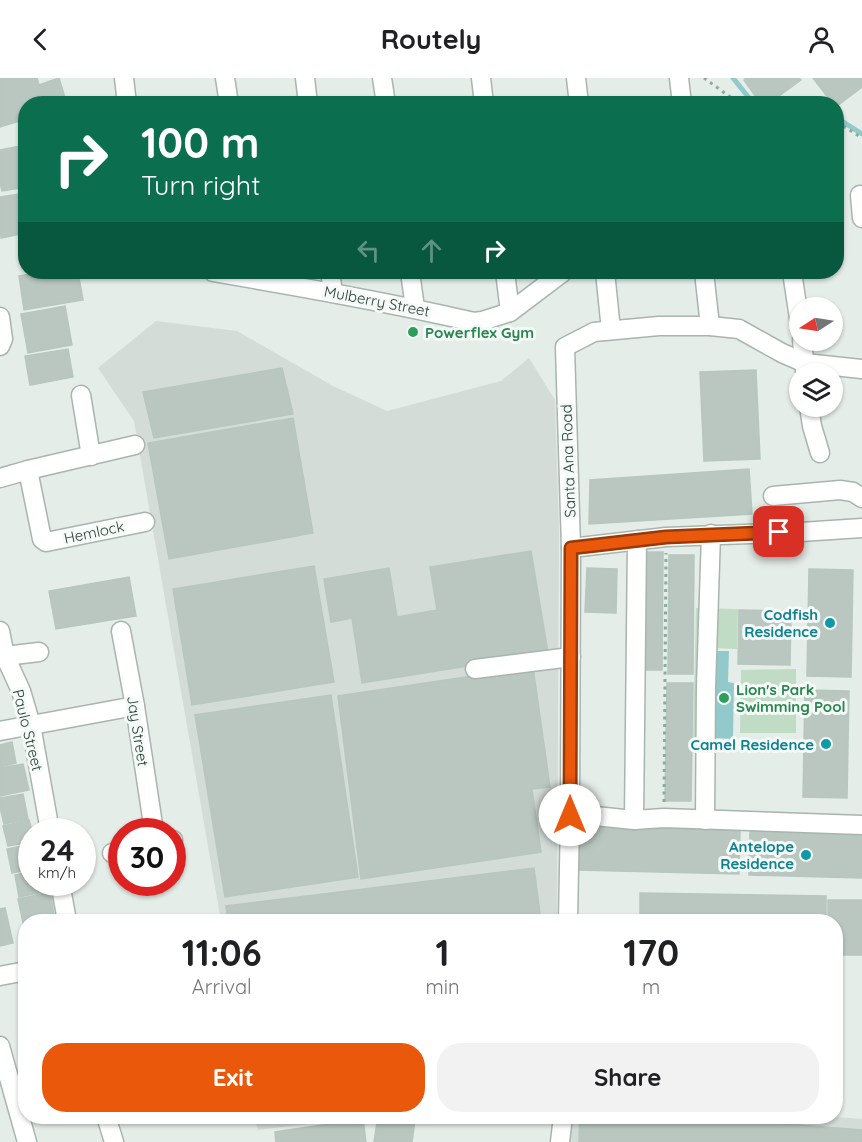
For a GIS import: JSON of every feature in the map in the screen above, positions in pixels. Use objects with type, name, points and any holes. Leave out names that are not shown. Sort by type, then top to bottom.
[{"type":"street","points":[[124,78],[126,96]]},
{"type":"street","points":[[225,78],[228,96]]},
{"type":"street","points":[[305,78],[307,96]]},
{"type":"street","points":[[382,78],[385,96]]},
{"type":"street","points":[[481,78],[483,96]]},
{"type":"street","points":[[576,78],[578,96]]},
{"type":"street","points":[[679,78],[681,96]]},
{"type":"street","points":[[860,195],[862,218]]},
{"type":"street","name":"Mulberry Street","points":[[270,279],[474,322],[510,312],[554,279]]},
{"type":"street","points":[[331,279],[333,292]]},
{"type":"street","points":[[411,279],[415,308]]},
{"type":"street","points":[[506,279],[510,312]]},
{"type":"street","points":[[607,279],[611,330]]},
{"type":"street","points":[[705,279],[710,326]]},
{"type":"street","points":[[793,279],[796,297]]},
{"type":"street","points":[[0,317],[1,343]]},
{"type":"street","name":"Santa Ana Road","points":[[568,914],[571,548],[565,347],[594,332],[659,326],[710,326],[739,329],[797,363]]},
{"type":"street","name":"Santa Ana Road","points":[[843,369],[862,369]]},
{"type":"street","points":[[81,395],[91,456]]},
{"type":"street","points":[[811,417],[820,453]]},
{"type":"street","points":[[0,478],[135,445]]},
{"type":"street","name":"Hemlock","points":[[28,470],[42,539],[46,542],[145,522]]},
{"type":"street","points":[[773,496],[840,490],[853,492],[862,498]]},
{"type":"street","points":[[571,548],[666,537],[862,528]]},
{"type":"street","points":[[705,820],[706,686],[711,534]]},
{"type":"street","points":[[634,820],[638,540]]},
{"type":"street","name":"Paulo Street","points":[[0,631],[5,656],[21,691],[31,725],[48,818]]},
{"type":"street","name":"Jay Street","points":[[121,631],[152,818]]},
{"type":"street","points":[[5,656],[39,652]]},
{"type":"street","points":[[476,669],[571,657]]},
{"type":"street","points":[[0,731],[135,706]]},
{"type":"street","points":[[570,815],[634,820],[664,818],[862,825]]},
{"type":"street","points":[[63,896],[66,914]]},
{"type":"street","points":[[0,976],[18,973]]},
{"type":"street","points":[[0,1046],[18,1110]]},
{"type":"street","points":[[22,1124],[27,1142]]},
{"type":"street","points":[[108,1124],[114,1142]]},
{"type":"street","points":[[560,1142],[562,1124]]},
{"type":"path","points":[[704,78],[729,96]]},
{"type":"path","points":[[844,126],[862,138]]},
{"type":"path","points":[[664,818],[666,537]]},
{"type":"shaded area","points":[[156,321],[237,331],[333,386],[387,411],[501,381],[529,358],[555,400],[559,534],[557,914],[220,914],[134,421],[98,368]]},
{"type":"shaded area","points":[[843,1118],[862,1119],[862,1142],[566,1142],[567,1124],[843,1124]]},
{"type":"shaded area","points":[[257,1124],[307,1124],[258,1130]]},
{"type":"green space","points":[[696,608],[738,609],[737,649],[711,648],[708,740],[693,740]]},
{"type":"green space","points":[[796,669],[796,733],[740,733],[741,670]]},
{"type":"water","points":[[713,651],[729,651],[728,682],[734,683],[733,739],[712,738]]},
{"type":"building","points":[[0,78],[37,78],[39,85],[59,78],[65,96],[18,96],[18,121],[0,127]]},
{"type":"building","points":[[746,78],[799,78],[801,80],[779,96],[755,96],[744,80]]},
{"type":"building","points":[[813,78],[862,78],[862,87],[844,101],[844,96],[827,96]]},
{"type":"building","points":[[18,147],[18,188],[2,191],[0,150]]},
{"type":"building","points":[[18,194],[18,235],[1,238],[0,197]]},
{"type":"building","points":[[19,279],[79,279],[83,300],[24,310]]},
{"type":"building","points":[[65,306],[72,345],[28,353],[21,314]]},
{"type":"building","points":[[68,349],[73,377],[30,385],[25,356]]},
{"type":"building","points":[[282,368],[293,414],[154,438],[143,392]]},
{"type":"building","points":[[756,370],[760,459],[704,461],[700,372]]},
{"type":"building","points":[[293,418],[313,533],[169,559],[148,443]]},
{"type":"building","points":[[749,469],[752,514],[589,524],[590,480]]},
{"type":"building","points":[[531,551],[548,653],[362,683],[352,618],[331,622],[324,579],[389,568],[397,617],[437,610],[430,567]]},
{"type":"building","points":[[638,552],[663,552],[662,670],[637,670]]},
{"type":"building","points":[[669,555],[694,555],[693,674],[668,674]]},
{"type":"building","points":[[314,566],[334,682],[192,705],[173,589]]},
{"type":"building","points":[[587,568],[617,569],[616,613],[585,612]]},
{"type":"building","name":"Codfish Residence","points":[[809,569],[853,570],[851,677],[807,676]]},
{"type":"building","points":[[129,577],[136,616],[56,629],[49,591]]},
{"type":"building","points":[[739,610],[791,611],[790,665],[738,664]]},
{"type":"building","points":[[533,667],[550,787],[532,789],[541,852],[361,879],[338,696]]},
{"type":"building","points":[[667,683],[693,683],[691,801],[665,801]]},
{"type":"building","name":"Camel Residence","points":[[805,690],[849,691],[847,798],[803,797]]},
{"type":"building","points":[[331,695],[358,877],[225,897],[195,715]]},
{"type":"building","points":[[12,742],[16,763],[0,767],[0,745]]},
{"type":"building","points":[[23,764],[29,790],[0,796],[0,768]]},
{"type":"building","points":[[23,794],[28,818],[18,818],[18,821],[4,824],[0,798]]},
{"type":"building","points":[[18,823],[18,844],[8,846],[3,826]]},
{"type":"building","points":[[578,826],[740,830],[739,874],[577,870]]},
{"type":"building","name":"Antelope Residence","points":[[750,831],[862,834],[862,878],[749,875]]},
{"type":"building","points":[[18,847],[18,872],[12,873],[7,849]]},
{"type":"building","points":[[534,868],[540,914],[227,914],[226,906]]},
{"type":"building","points":[[18,874],[18,892],[15,875]]},
{"type":"building","points":[[640,893],[826,896],[826,914],[640,914]]},
{"type":"building","points":[[51,896],[54,914],[21,914],[18,899]]},
{"type":"building","points":[[828,900],[862,900],[862,955],[843,955],[843,914],[828,914]]},
{"type":"building","points":[[5,908],[13,943],[0,946],[0,909]]},
{"type":"building","points":[[329,1124],[364,1124],[366,1142],[276,1142],[275,1132]]},
{"type":"building","points":[[377,1124],[414,1124],[412,1142],[374,1142]]},
{"type":"building","points":[[580,1124],[784,1124],[862,1130],[862,1142],[579,1142]]},
{"type":"waterway","points":[[733,78],[748,96]]},
{"type":"waterway","points":[[844,122],[862,134]]},
{"type":"place","name":"Powerflex Gym","points":[[413,332]]},
{"type":"place","name":"Codfish Residence","points":[[830,623]]},
{"type":"place","name":"Lion's Park Swimming Pool","points":[[724,698]]},
{"type":"place","name":"Camel Residence","points":[[826,744]]},
{"type":"place","name":"Antelope Residence","points":[[806,855]]},
{"type":"route","points":[[570,815],[571,548],[666,537],[779,532]]}]
